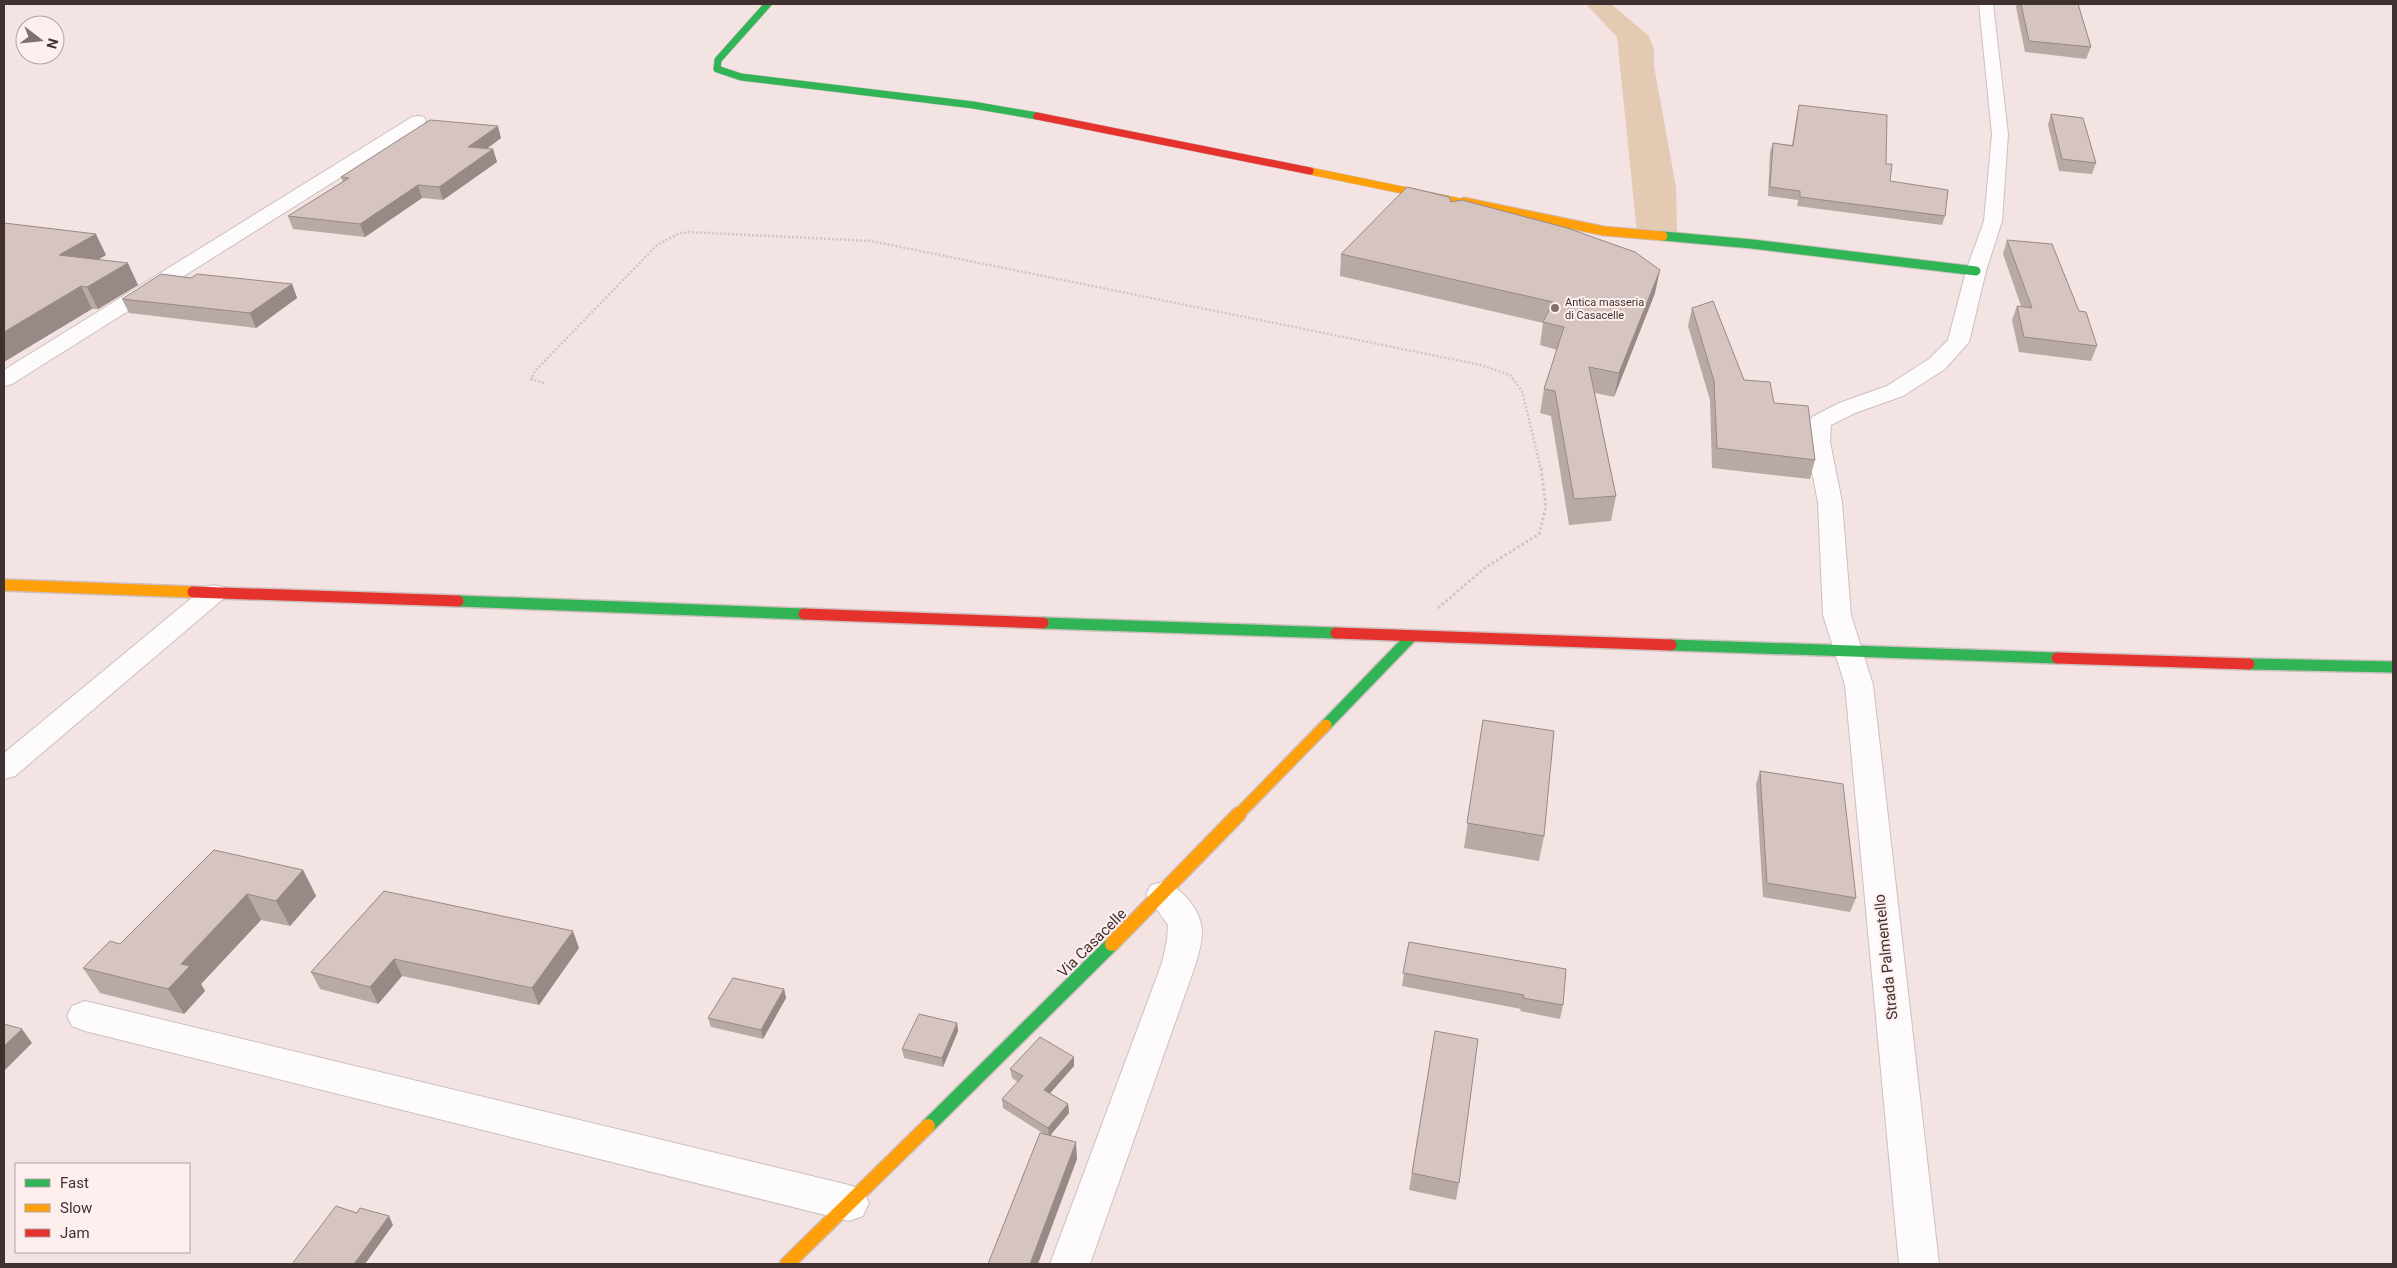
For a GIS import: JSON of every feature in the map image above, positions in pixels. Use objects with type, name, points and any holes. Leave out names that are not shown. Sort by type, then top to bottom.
[{"type":"street","points":[[768,4],[718,60],[717,69],[740,77],[964,104],[1046,117],[1604,231],[1752,244],[1976,271],[1993,221],[2000,134],[1986,4]]},
{"type":"street","points":[[4,379],[418,121]]},
{"type":"street","name":"Strada Palmentello","points":[[1919,1264],[1860,685],[1837,615],[1830,502],[1818,442],[1820,422],[1846,408],[1895,390],[1937,364],[1958,342],[1976,271]]},
{"type":"street","points":[[4,585],[1412,636],[2393,667]]},
{"type":"street","points":[[4,768],[214,593]]},
{"type":"street","name":"Via Casacelle","points":[[787,1264],[1163,894],[1412,636]]},
{"type":"street","points":[[1070,1264],[1179,963],[1187,934],[1182,913],[1163,894]]},
{"type":"street","points":[[85,1016],[849,1203]]},
{"type":"path","points":[[544,383],[531,379],[534,371],[657,246],[678,234],[688,232],[871,241],[1481,365],[1510,375],[1522,391],[1542,473],[1546,507],[1540,534],[1515,548],[1450,595],[1412,636]]},
{"type":"shaded area","points":[[1586,4],[1611,4],[1648,35],[1654,48],[1654,66],[1676,187],[1677,235],[1637,233],[1617,37]]},
{"type":"building","points":[[2021,4],[2078,4],[2091,47],[2029,41]]},
{"type":"building","points":[[1799,105],[1887,115],[1886,164],[1892,164],[1890,181],[1948,190],[1945,216],[1800,197],[1800,191],[1770,187],[1773,143],[1793,146]]},
{"type":"building","points":[[2051,114],[2083,118],[2096,163],[2062,159]]},
{"type":"building","points":[[430,120],[498,126],[468,147],[493,149],[439,187],[418,185],[360,224],[288,216],[349,178],[341,177]]},
{"type":"building","points":[[1407,187],[1449,197],[1451,202],[1462,200],[1567,228],[1635,252],[1660,270],[1619,373],[1589,367],[1616,496],[1574,499],[1555,391],[1544,389],[1564,327],[1543,322],[1553,302],[1341,254]]},
{"type":"building","points":[[4,223],[96,234],[59,255],[128,263],[87,287],[81,286],[4,332]]},
{"type":"building","points":[[2007,240],[2052,244],[2079,311],[2086,312],[2097,346],[2024,337],[2017,306],[2032,308]]},
{"type":"building","points":[[161,274],[191,278],[197,274],[292,284],[250,313],[122,299]]},
{"type":"building","points":[[1713,301],[1744,380],[1770,382],[1774,403],[1808,406],[1815,460],[1717,448],[1714,381],[1692,308]]},
{"type":"building","points":[[1483,720],[1554,731],[1544,836],[1467,823]]},
{"type":"building","points":[[1760,771],[1843,784],[1856,898],[1767,883]]},
{"type":"building","points":[[214,850],[303,870],[276,901],[247,894],[181,964],[190,966],[168,989],[83,968],[110,941],[120,944]]},
{"type":"building","points":[[384,891],[573,931],[532,988],[394,959],[370,987],[311,972]]},
{"type":"building","points":[[1409,942],[1566,969],[1563,1005],[1523,998],[1524,995],[1403,973]]},
{"type":"building","points":[[733,978],[784,989],[761,1030],[708,1018]]},
{"type":"building","points":[[919,1014],[957,1023],[942,1058],[902,1049]]},
{"type":"building","points":[[4,1024],[22,1029],[4,1046]]},
{"type":"building","points":[[1435,1031],[1478,1039],[1459,1183],[1412,1173]]},
{"type":"building","points":[[1040,1037],[1074,1057],[1044,1090],[1068,1104],[1048,1128],[1002,1099],[1023,1076],[1010,1069]]},
{"type":"building","points":[[1040,1133],[1076,1142],[1030,1264],[988,1264]]},
{"type":"building","points":[[336,1206],[357,1213],[360,1208],[389,1216],[354,1264],[292,1264]]},
{"type":"traffic: fast","points":[[768,4],[718,60],[717,69],[741,77],[973,105],[1037,116]]},
{"type":"traffic: fast","points":[[1663,236],[1752,244],[1976,271]]},
{"type":"traffic: fast","points":[[458,601],[804,614]]},
{"type":"traffic: fast","points":[[1043,623],[1336,633]]},
{"type":"traffic: fast","points":[[1326,725],[1412,636]]},
{"type":"traffic: fast","points":[[1671,645],[2057,658]]},
{"type":"traffic: fast","points":[[2249,664],[2393,667]]},
{"type":"traffic: fast","points":[[928,1126],[1112,944]]},
{"type":"traffic: slow","points":[[1310,171],[1604,231],[1663,236]]},
{"type":"traffic: slow","points":[[4,585],[193,592]]},
{"type":"traffic: slow","points":[[1112,944],[1326,725]]},
{"type":"traffic: slow","points":[[787,1264],[928,1126]]},
{"type":"traffic: jam","points":[[1037,116],[1310,171]]},
{"type":"traffic: jam","points":[[193,592],[458,601]]},
{"type":"traffic: jam","points":[[804,614],[1043,623]]},
{"type":"traffic: jam","points":[[1336,633],[1671,645]]},
{"type":"traffic: jam","points":[[2057,658],[2249,664]]},
{"type":"place","name":"Antica masseria di Casacelle","points":[[1555,308]]}]
